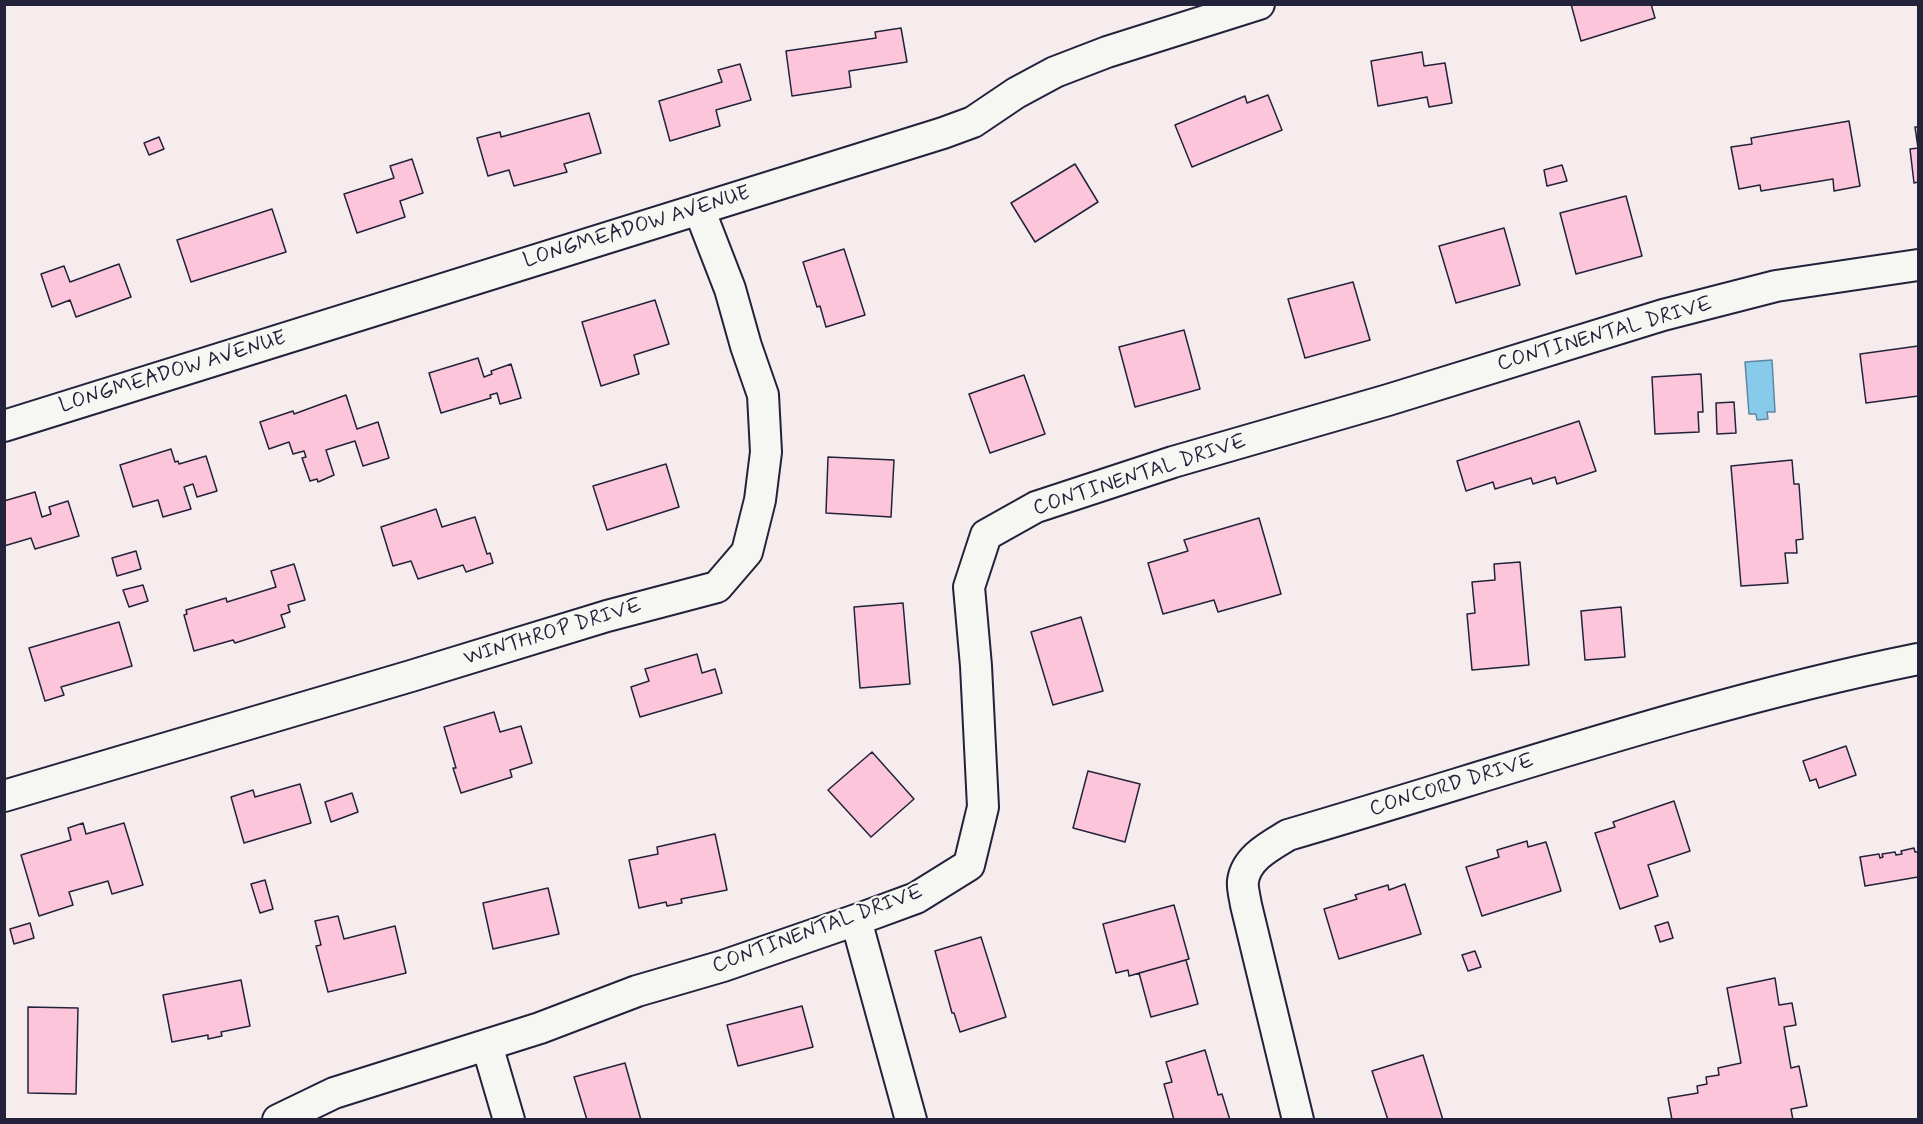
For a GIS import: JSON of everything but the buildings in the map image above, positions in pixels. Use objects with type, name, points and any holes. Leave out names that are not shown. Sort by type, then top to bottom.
[{"type":"street","name":"LONGMEADOW AVENUE","points":[[4,426],[953,129],[973,122],[1016,93],[1055,72],[1107,52],[1259,4]]},
{"type":"street","name":"WINTHROP DRIVE","points":[[4,796],[607,616],[717,587],[747,552],[760,500],[766,452],[763,395],[730,289],[699,209]]},
{"type":"street","name":"CONTINENTAL DRIVE","points":[[278,1119],[334,1093],[540,1028],[637,991],[723,966],[916,898],[969,865],[982,807],[976,666],[969,587],[986,535],[1036,507],[1173,462],[1388,400],[1663,315],[1776,286],[1918,265]]},
{"type":"street","name":"CONCORD DRIVE","points":[[1299,1119],[1244,893],[1243,881],[1250,864],[1264,850],[1288,835],[1565,752],[1781,690],[1918,659]]},
{"type":"street","points":[[856,920],[911,1119]]},
{"type":"street","points":[[487,1045],[509,1119]]},
{"type":"water","points":[[1772,360],[1775,412],[1767,412],[1768,419],[1757,420],[1756,414],[1749,414],[1745,362]]}]
